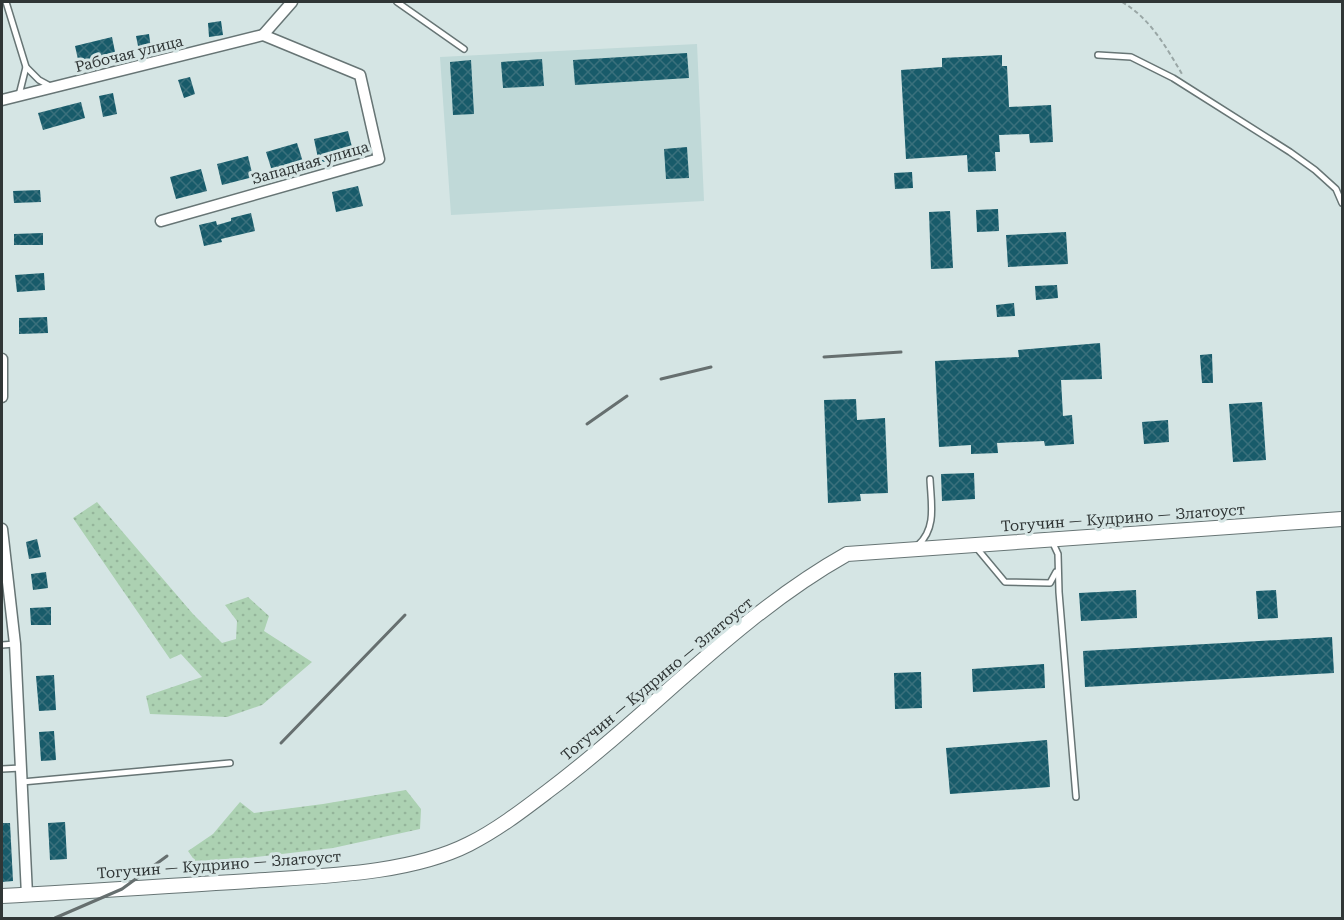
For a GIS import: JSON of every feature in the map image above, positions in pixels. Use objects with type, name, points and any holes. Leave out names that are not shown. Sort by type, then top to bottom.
[{"type":"street","points":[[263,35],[292,2]]},
{"type":"street","name":"Рабочая улица","points":[[2,100],[263,35]]},
{"type":"street","name":"Западная улица","points":[[161,221],[379,159],[360,75],[263,35]]},
{"type":"street","points":[[2,359],[2,397]]},
{"type":"street","name":"Тогучин — Кудрино — Златоуст","points":[[2,896],[301,877],[393,868],[434,858],[469,844],[512,818],[581,766],[744,623],[817,571],[847,554],[1342,519]]},
{"type":"street","points":[[2,530],[15,644],[27,895]]},
{"type":"lane","points":[[6,2],[26,67],[39,80],[54,88]]},
{"type":"lane","points":[[397,2],[464,49]]},
{"type":"lane","points":[[1098,55],[1131,57],[1191,89],[1315,170],[1336,189],[1342,203]]},
{"type":"lane","points":[[18,96],[26,67]]},
{"type":"lane","points":[[912,550],[928,533],[932,523],[930,479]]},
{"type":"lane","points":[[1051,540],[1058,554],[1076,797]]},
{"type":"lane","points":[[974,545],[1005,582],[1050,583],[1058,567]]},
{"type":"lane","points":[[2,645],[15,644]]},
{"type":"lane","points":[[22,782],[230,763]]},
{"type":"lane","points":[[2,769],[21,768]]},
{"type":"path","points":[[1122,2],[1135,9],[1163,41],[1191,89]]},
{"type":"shaded area","points":[[697,44],[704,201],[451,215],[440,57]]},
{"type":"green space","points":[[97,502],[193,614],[222,643],[236,639],[237,621],[225,605],[248,597],[269,616],[264,631],[312,662],[262,705],[227,717],[150,714],[146,696],[202,677],[181,654],[170,659],[73,518]]},
{"type":"green space","points":[[406,790],[421,809],[420,829],[333,848],[197,864],[188,851],[213,834],[240,802],[254,813]]},
{"type":"building","points":[[221,21],[223,35],[209,37],[208,23]]},
{"type":"building","points":[[149,34],[151,49],[139,51],[136,36]]},
{"type":"building","points":[[112,37],[116,57],[79,64],[75,46]]},
{"type":"building","points":[[687,53],[689,78],[575,85],[573,60]]},
{"type":"building","points":[[1002,55],[1002,66],[1007,66],[1009,107],[1051,105],[1053,142],[1030,143],[1029,134],[999,135],[1000,152],[995,152],[996,171],[968,172],[967,155],[906,159],[901,70],[942,67],[942,58]]},
{"type":"building","points":[[542,59],[544,86],[503,88],[501,62]]},
{"type":"building","points":[[471,60],[474,114],[453,115],[450,62]]},
{"type":"building","points":[[190,77],[195,94],[184,98],[178,80]]},
{"type":"building","points":[[113,93],[117,114],[103,117],[99,96]]},
{"type":"building","points":[[81,102],[85,118],[43,130],[38,113]]},
{"type":"building","points":[[348,131],[354,155],[319,163],[314,139]]},
{"type":"building","points":[[297,143],[304,165],[273,174],[266,152]]},
{"type":"building","points":[[687,147],[689,178],[666,179],[664,149]]},
{"type":"building","points":[[248,156],[253,177],[222,185],[217,164]]},
{"type":"building","points":[[201,169],[207,191],[176,199],[170,177]]},
{"type":"building","points":[[912,172],[913,188],[895,189],[894,173]]},
{"type":"building","points":[[358,186],[363,206],[336,212],[332,192]]},
{"type":"building","points":[[40,190],[41,202],[14,203],[13,191]]},
{"type":"building","points":[[998,209],[999,231],[977,232],[976,210]]},
{"type":"building","points":[[950,211],[953,268],[931,269],[929,212]]},
{"type":"building","points":[[251,213],[255,231],[221,239],[222,242],[204,246],[199,225],[216,221],[217,225],[231,221],[231,218]]},
{"type":"building","points":[[1066,232],[1068,264],[1008,267],[1006,235]]},
{"type":"building","points":[[43,233],[43,245],[14,245],[14,234]]},
{"type":"building","points":[[44,273],[45,290],[17,292],[15,275]]},
{"type":"building","points":[[1057,285],[1058,298],[1036,300],[1035,286]]},
{"type":"building","points":[[1014,303],[1015,316],[997,317],[996,305]]},
{"type":"building","points":[[47,317],[48,333],[19,334],[19,318]]},
{"type":"building","points":[[1100,343],[1102,379],[1061,380],[1063,416],[1072,415],[1074,444],[1045,446],[1044,441],[997,443],[998,453],[971,454],[971,445],[939,447],[935,361],[1019,357],[1018,350]]},
{"type":"building","points":[[1212,354],[1213,383],[1202,383],[1200,355]]},
{"type":"building","points":[[856,399],[857,420],[885,418],[888,493],[860,494],[861,501],[828,503],[824,400]]},
{"type":"building","points":[[1262,402],[1266,460],[1233,462],[1229,404]]},
{"type":"building","points":[[1168,420],[1169,442],[1144,444],[1142,422]]},
{"type":"building","points":[[974,473],[975,499],[942,501],[941,474]]},
{"type":"building","points":[[37,539],[41,557],[29,559],[26,542]]},
{"type":"building","points":[[46,572],[48,588],[33,590],[31,574]]},
{"type":"building","points":[[1136,590],[1137,618],[1081,621],[1079,593]]},
{"type":"building","points":[[1276,590],[1278,618],[1258,619],[1256,591]]},
{"type":"building","points":[[51,607],[51,625],[31,625],[30,608]]},
{"type":"building","points":[[1332,637],[1334,673],[1085,687],[1083,651]]},
{"type":"building","points":[[1044,664],[1045,688],[973,692],[972,669]]},
{"type":"building","points":[[921,672],[922,708],[895,709],[894,673]]},
{"type":"building","points":[[54,675],[56,710],[39,711],[36,676]]},
{"type":"building","points":[[54,731],[56,760],[41,761],[39,732]]},
{"type":"building","points":[[1047,740],[1050,787],[950,794],[946,748]]},
{"type":"building","points":[[65,822],[67,859],[50,860],[48,823]]},
{"type":"building","points":[[2,823],[10,823],[13,881],[2,882]]},
{"type":"railway","points":[[824,357],[901,352]]},
{"type":"railway","points":[[661,379],[711,367]]},
{"type":"railway","points":[[587,424],[627,396]]},
{"type":"railway","points":[[281,743],[405,615]]},
{"type":"railway","points":[[55,918],[122,889],[167,856]]}]
